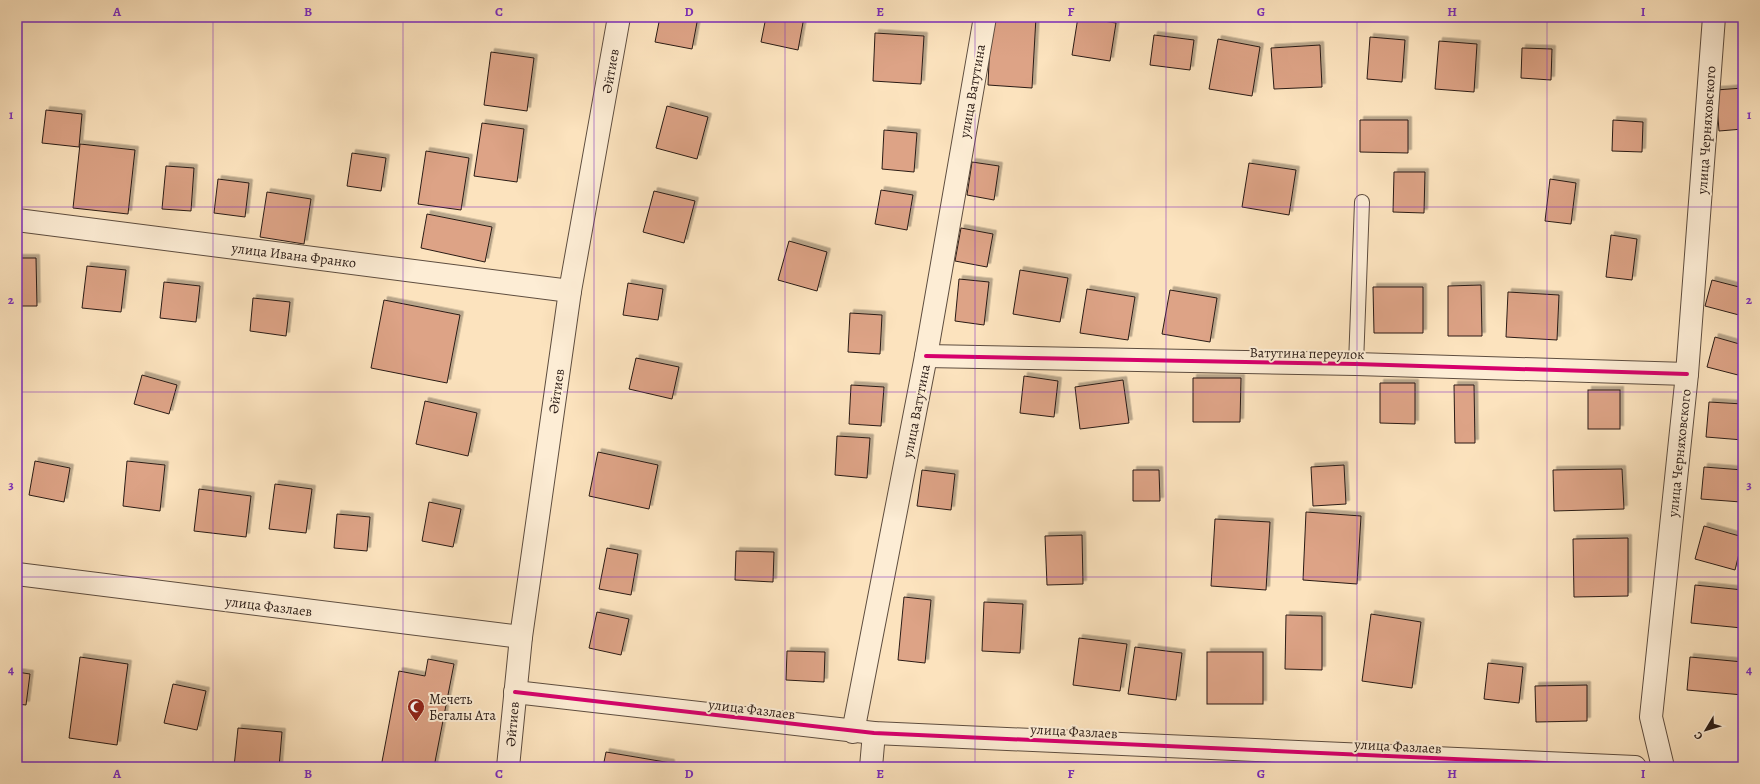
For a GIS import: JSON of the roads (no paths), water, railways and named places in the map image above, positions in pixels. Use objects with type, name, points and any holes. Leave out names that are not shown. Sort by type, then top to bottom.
[{"type":"street","name":"Әйтиев","points":[[508,767],[521,637],[570,291],[619,17]]},
{"type":"street","name":"улица Ватутина","points":[[871,767],[863,733],[926,356],[985,17]]},
{"type":"street","name":"улица Черняховского","points":[[1663,767],[1651,717],[1687,374],[1714,17]]},
{"type":"street","name":"улица Ивана Франко","points":[[17,220],[570,291]]},
{"type":"street","name":"Ватутина переулок","points":[[926,356],[1356,364],[1687,374]]},
{"type":"street","name":"улица Фазлаев","points":[[17,574],[521,637]]},
{"type":"street","name":"улица Фазлаев","points":[[515,692],[863,733],[1635,767]]},
{"type":"lane","points":[[1356,364],[1362,202]]},
{"type":"place","name":"Мечеть Бегалы Ата","points":[[416,722]]}]
